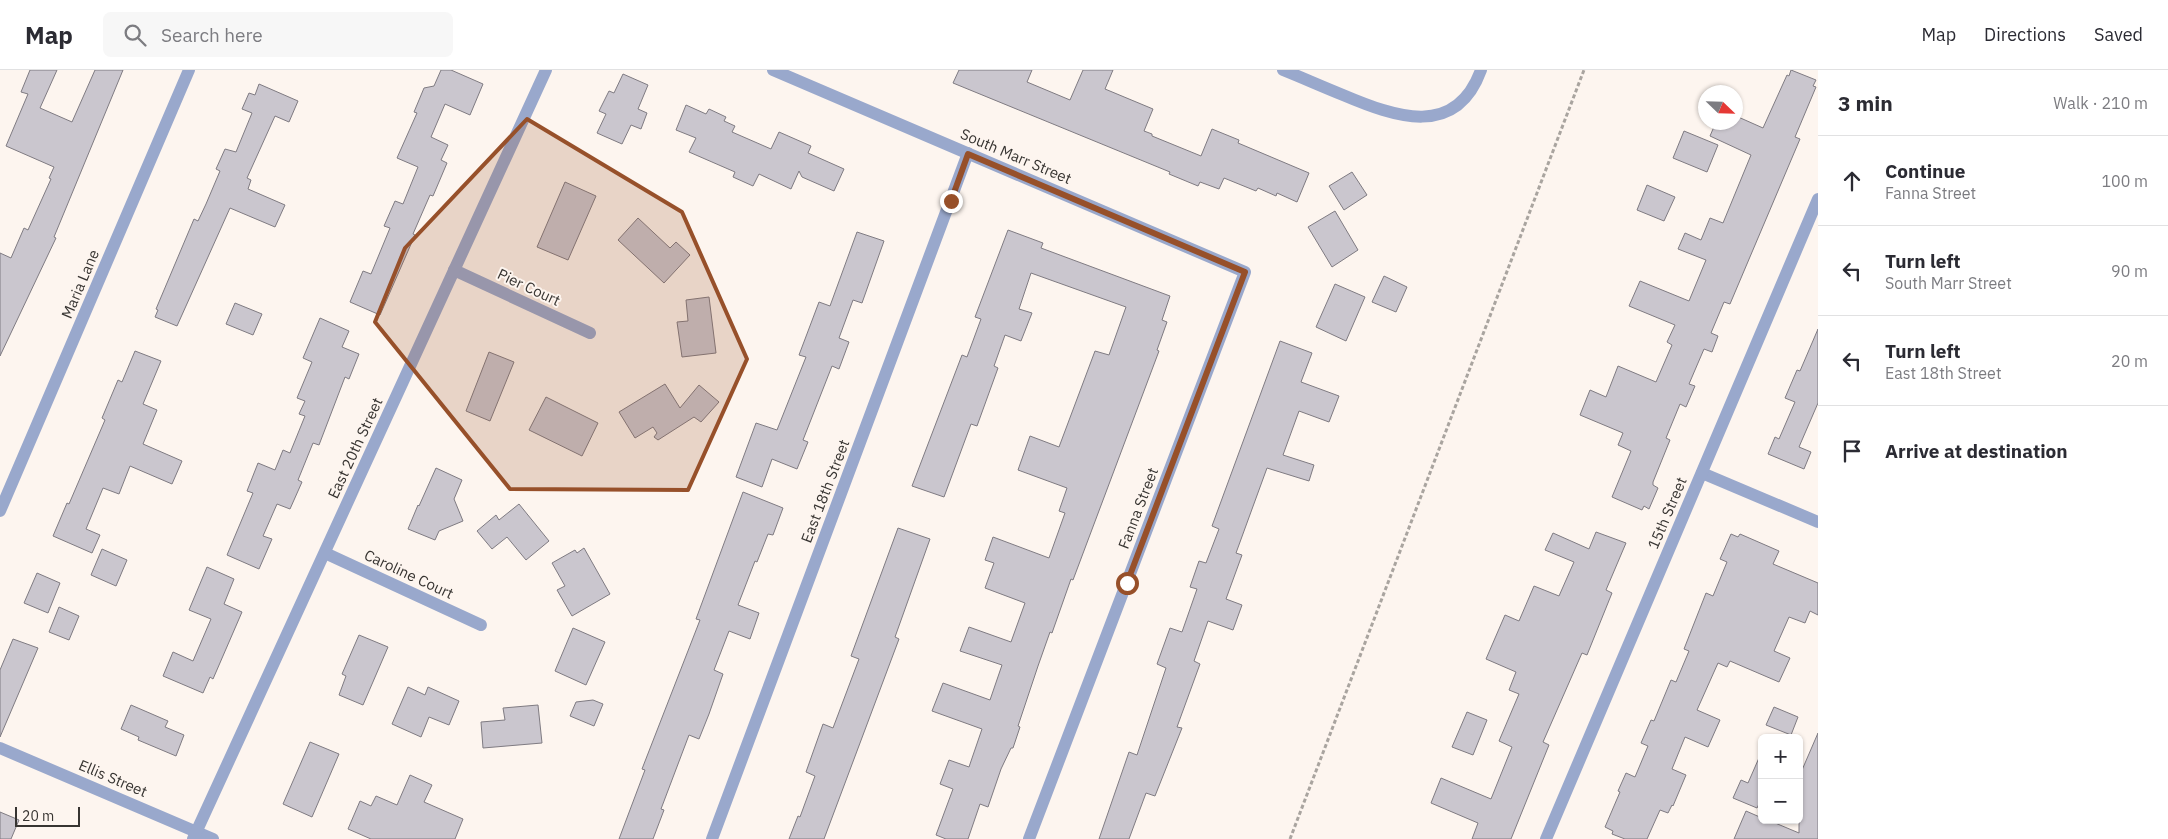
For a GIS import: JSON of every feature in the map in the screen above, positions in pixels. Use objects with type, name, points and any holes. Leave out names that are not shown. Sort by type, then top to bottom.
[{"type":"street","name":"Maria Lane","points":[[0,510],[189,70]]},
{"type":"street","name":"East 20th Street","points":[[195,836],[546,70]]},
{"type":"street","name":"South Marr Street","points":[[773,70],[1245,272]]},
{"type":"street","points":[[1283,70],[1368,106],[1396,114],[1425,118],[1439,115],[1458,105],[1473,89],[1481,70]]},
{"type":"street","name":"East 18th Street","points":[[712,839],[968,154]]},
{"type":"street","name":"15th Street","points":[[1546,839],[1818,199]]},
{"type":"street","name":"Pier Court","points":[[454,270],[590,333]]},
{"type":"street","name":"Fanna Street","points":[[1029,839],[1245,272]]},
{"type":"street","points":[[1702,473],[1818,522]]},
{"type":"street","name":"Caroline Court","points":[[324,553],[480,625]]},
{"type":"street","name":"Ellis Street","points":[[0,748],[195,836],[213,839]]},
{"type":"path","points":[[1290,839],[1584,70]]},
{"type":"highlighted area","points":[[527,119],[682,212],[747,359],[688,490],[510,489],[375,322],[405,248]]},
{"type":"building","points":[[30,70],[57,70],[40,108],[72,122],[95,70],[123,70],[54,237],[56,238],[0,356],[0,253],[11,258],[24,228],[28,230],[51,179],[49,178],[54,167],[6,146],[28,94],[21,92]]},
{"type":"building","points":[[441,70],[451,70],[483,84],[470,115],[445,104],[431,137],[448,145],[441,160],[447,163],[433,196],[430,195],[413,234],[415,235],[380,315],[350,302],[363,271],[371,274],[390,228],[384,226],[395,201],[403,204],[418,167],[397,158],[417,113],[414,112],[424,88],[434,86]]},
{"type":"building","points":[[959,70],[1032,70],[1027,82],[1070,100],[1083,70],[1113,70],[1105,89],[1153,109],[1144,131],[1152,134],[1152,136],[1201,156],[1212,129],[1239,140],[1238,143],[1309,173],[1297,202],[1277,193],[1276,196],[1258,188],[1256,191],[1224,178],[1219,189],[1200,182],[1198,186],[1169,174],[1170,172],[953,83]]},
{"type":"building","points":[[1791,70],[1816,80],[1813,86],[1816,87],[1795,137],[1800,139],[1730,304],[1724,302],[1711,333],[1718,336],[1712,352],[1704,349],[1689,384],[1695,386],[1686,407],[1680,404],[1666,438],[1670,440],[1653,482],[1653,485],[1658,488],[1649,509],[1644,506],[1642,510],[1612,497],[1631,451],[1618,445],[1623,433],[1580,415],[1590,390],[1606,397],[1618,366],[1656,382],[1672,345],[1667,342],[1675,325],[1629,306],[1640,281],[1689,301],[1706,260],[1678,249],[1685,233],[1701,240],[1710,218],[1723,223],[1751,155],[1710,136],[1713,130],[1743,130],[1743,119],[1763,128],[1787,75],[1789,76]]},
{"type":"building","points":[[623,74],[648,85],[638,109],[647,113],[641,129],[631,125],[622,144],[597,133],[606,114],[599,111],[609,91],[614,93]]},
{"type":"building","points":[[259,84],[298,101],[289,122],[275,116],[247,178],[251,180],[248,189],[285,205],[275,227],[230,208],[177,326],[155,317],[158,310],[156,309],[194,219],[198,221],[206,204],[220,171],[216,169],[225,149],[236,152],[252,113],[242,109],[249,93],[255,95]]},
{"type":"building","points":[[686,105],[706,114],[709,109],[726,117],[724,121],[735,126],[732,132],[771,149],[779,132],[811,146],[808,153],[844,169],[834,191],[802,177],[799,171],[791,189],[759,174],[753,186],[733,177],[735,172],[689,152],[696,138],[676,130]]},
{"type":"building","points":[[1684,131],[1718,145],[1707,172],[1673,158]]},
{"type":"building","points":[[1352,172],[1367,195],[1344,210],[1329,186]]},
{"type":"building","points":[[565,182],[596,196],[568,260],[537,247]]},
{"type":"building","points":[[1647,185],[1675,197],[1664,221],[1637,210]]},
{"type":"building","points":[[1335,211],[1358,250],[1332,267],[1308,227]]},
{"type":"building","points":[[638,218],[670,248],[676,242],[690,255],[664,283],[618,240]]},
{"type":"building","points":[[1008,230],[1043,243],[1041,248],[1170,296],[1162,320],[1167,322],[1157,350],[1159,351],[1073,580],[1071,579],[1052,633],[1050,632],[1018,726],[1020,727],[1013,748],[1011,748],[1001,769],[988,807],[980,804],[968,839],[946,839],[936,835],[953,789],[940,784],[949,760],[969,767],[982,729],[932,711],[943,683],[990,700],[1002,665],[960,651],[969,627],[1011,642],[1025,603],[985,588],[994,563],[985,560],[993,537],[1049,558],[1065,513],[1059,511],[1067,488],[1018,470],[1030,436],[1059,447],[1095,351],[1109,355],[1126,307],[1031,273],[1019,309],[1032,313],[1021,341],[1005,335],[994,366],[998,368],[977,426],[971,424],[944,497],[912,486],[962,355],[967,357],[981,319],[975,317]]},
{"type":"building","points":[[857,232],[884,241],[862,303],[853,300],[839,338],[849,342],[839,369],[832,366],[803,440],[808,442],[797,469],[772,459],[762,487],[736,477],[756,423],[777,430],[806,357],[799,355],[819,302],[830,306]]},
{"type":"building","points":[[1384,276],[1407,287],[1396,312],[1372,302]]},
{"type":"building","points":[[1335,284],[1365,297],[1346,341],[1316,327]]},
{"type":"building","points":[[709,297],[716,353],[682,357],[677,322],[688,321],[686,300]]},
{"type":"building","points":[[235,303],[262,314],[253,335],[226,324]]},
{"type":"building","points":[[320,318],[349,331],[342,347],[359,354],[349,379],[345,377],[319,445],[313,443],[298,480],[302,482],[290,509],[277,504],[263,536],[272,539],[259,569],[227,555],[253,493],[247,491],[258,463],[275,470],[283,450],[290,453],[305,416],[299,414],[305,401],[297,398],[312,362],[303,358]]},
{"type":"building","points":[[1818,329],[1818,403],[1799,447],[1811,452],[1804,469],[1768,454],[1775,437],[1779,439],[1795,402],[1785,398],[1797,370],[1800,371]]},
{"type":"building","points":[[1280,341],[1312,353],[1301,382],[1339,396],[1329,422],[1299,411],[1283,455],[1314,465],[1309,481],[1267,468],[1236,553],[1242,555],[1226,599],[1242,605],[1233,630],[1208,621],[1194,661],[1200,664],[1177,727],[1182,728],[1155,796],[1146,793],[1129,839],[1099,839],[1129,752],[1137,755],[1166,668],[1157,664],[1170,628],[1182,632],[1197,589],[1190,587],[1199,561],[1206,563],[1219,529],[1212,526]]},
{"type":"building","points":[[135,351],[161,361],[143,404],[157,410],[143,444],[182,461],[172,484],[130,466],[119,494],[103,488],[86,529],[100,535],[92,553],[53,536],[67,503],[69,504],[105,420],[102,418],[118,380],[122,382]]},
{"type":"building","points":[[489,352],[514,362],[490,421],[466,411]]},
{"type":"building","points":[[665,384],[680,408],[699,385],[719,402],[701,422],[694,417],[658,440],[654,437],[657,433],[653,427],[635,438],[619,412]]},
{"type":"building","points":[[546,397],[598,423],[582,456],[529,430]]},
{"type":"building","points":[[436,468],[462,480],[454,499],[463,521],[439,531],[435,540],[408,529]]},
{"type":"building","points":[[743,492],[783,508],[773,535],[768,534],[757,562],[755,561],[738,605],[759,613],[750,639],[729,631],[714,670],[723,674],[709,714],[699,739],[689,735],[661,809],[664,810],[653,839],[619,839],[645,770],[642,769],[700,620],[696,619]]},
{"type":"building","points":[[519,504],[549,541],[526,560],[507,537],[492,549],[477,531],[496,515],[499,520]]},
{"type":"building","points":[[898,528],[930,539],[895,637],[899,639],[824,839],[789,839],[798,816],[800,817],[815,776],[806,772],[823,724],[833,728],[859,659],[851,656]]},
{"type":"building","points":[[1596,532],[1626,543],[1606,590],[1612,593],[1587,655],[1582,653],[1543,742],[1549,745],[1511,839],[1472,839],[1478,823],[1431,803],[1441,778],[1491,799],[1512,747],[1499,741],[1519,694],[1509,690],[1516,672],[1486,659],[1505,615],[1519,621],[1534,586],[1559,596],[1574,562],[1545,550],[1553,533],[1589,549]]},
{"type":"building","points":[[1731,534],[1738,537],[1740,534],[1779,551],[1773,564],[1818,583],[1818,615],[1810,611],[1805,623],[1789,617],[1774,651],[1790,658],[1779,682],[1730,661],[1727,667],[1718,663],[1697,710],[1720,720],[1708,747],[1685,737],[1672,769],[1686,775],[1673,806],[1668,813],[1660,810],[1647,839],[1625,839],[1612,834],[1613,831],[1605,827],[1626,773],[1635,777],[1648,746],[1641,743],[1651,720],[1654,721],[1671,680],[1676,682],[1689,651],[1684,649],[1706,593],[1713,596],[1727,562],[1720,559]]},
{"type":"building","points":[[584,548],[610,594],[572,616],[557,590],[565,586],[552,563],[575,550],[577,553]]},
{"type":"building","points":[[102,549],[127,560],[116,586],[91,575]]},
{"type":"building","points":[[207,567],[234,579],[224,604],[242,612],[213,679],[210,677],[203,693],[163,676],[173,652],[193,661],[211,619],[189,610]]},
{"type":"building","points":[[37,573],[60,583],[48,613],[24,603]]},
{"type":"building","points":[[59,607],[79,616],[69,640],[49,632]]},
{"type":"building","points":[[573,628],[605,642],[586,685],[555,671]]},
{"type":"building","points":[[359,635],[388,647],[363,705],[339,695],[346,676],[342,674]]},
{"type":"building","points":[[13,639],[38,648],[0,737],[0,670]]},
{"type":"building","points":[[408,687],[425,695],[428,687],[459,701],[449,725],[429,717],[421,737],[392,724]]},
{"type":"building","points":[[593,700],[603,704],[594,726],[570,716],[576,702]]},
{"type":"building","points":[[131,705],[168,721],[165,727],[184,735],[176,756],[138,740],[139,737],[121,729]]},
{"type":"building","points":[[538,705],[542,743],[483,748],[481,722],[505,720],[503,708]]},
{"type":"building","points":[[1774,707],[1798,717],[1791,734],[1766,725]]},
{"type":"building","points":[[1467,712],[1487,720],[1473,755],[1452,747]]},
{"type":"building","points":[[1818,733],[1818,839],[1734,839],[1746,811],[1758,816],[1758,824],[1778,824],[1799,833],[1799,824],[1803,824],[1803,768]]},
{"type":"building","points":[[310,742],[339,754],[312,817],[283,804]]},
{"type":"building","points":[[1758,760],[1757,808],[1733,798],[1741,780],[1748,783]]},
{"type":"building","points":[[410,775],[432,785],[424,802],[463,819],[455,839],[371,839],[348,829],[360,801],[371,806],[376,796],[397,805]]},
{"type":"building","points":[[0,812],[19,820],[11,839],[0,839]]},
{"type":"route","points":[[951,201],[968,154],[1245,272],[1127,583]]}]
